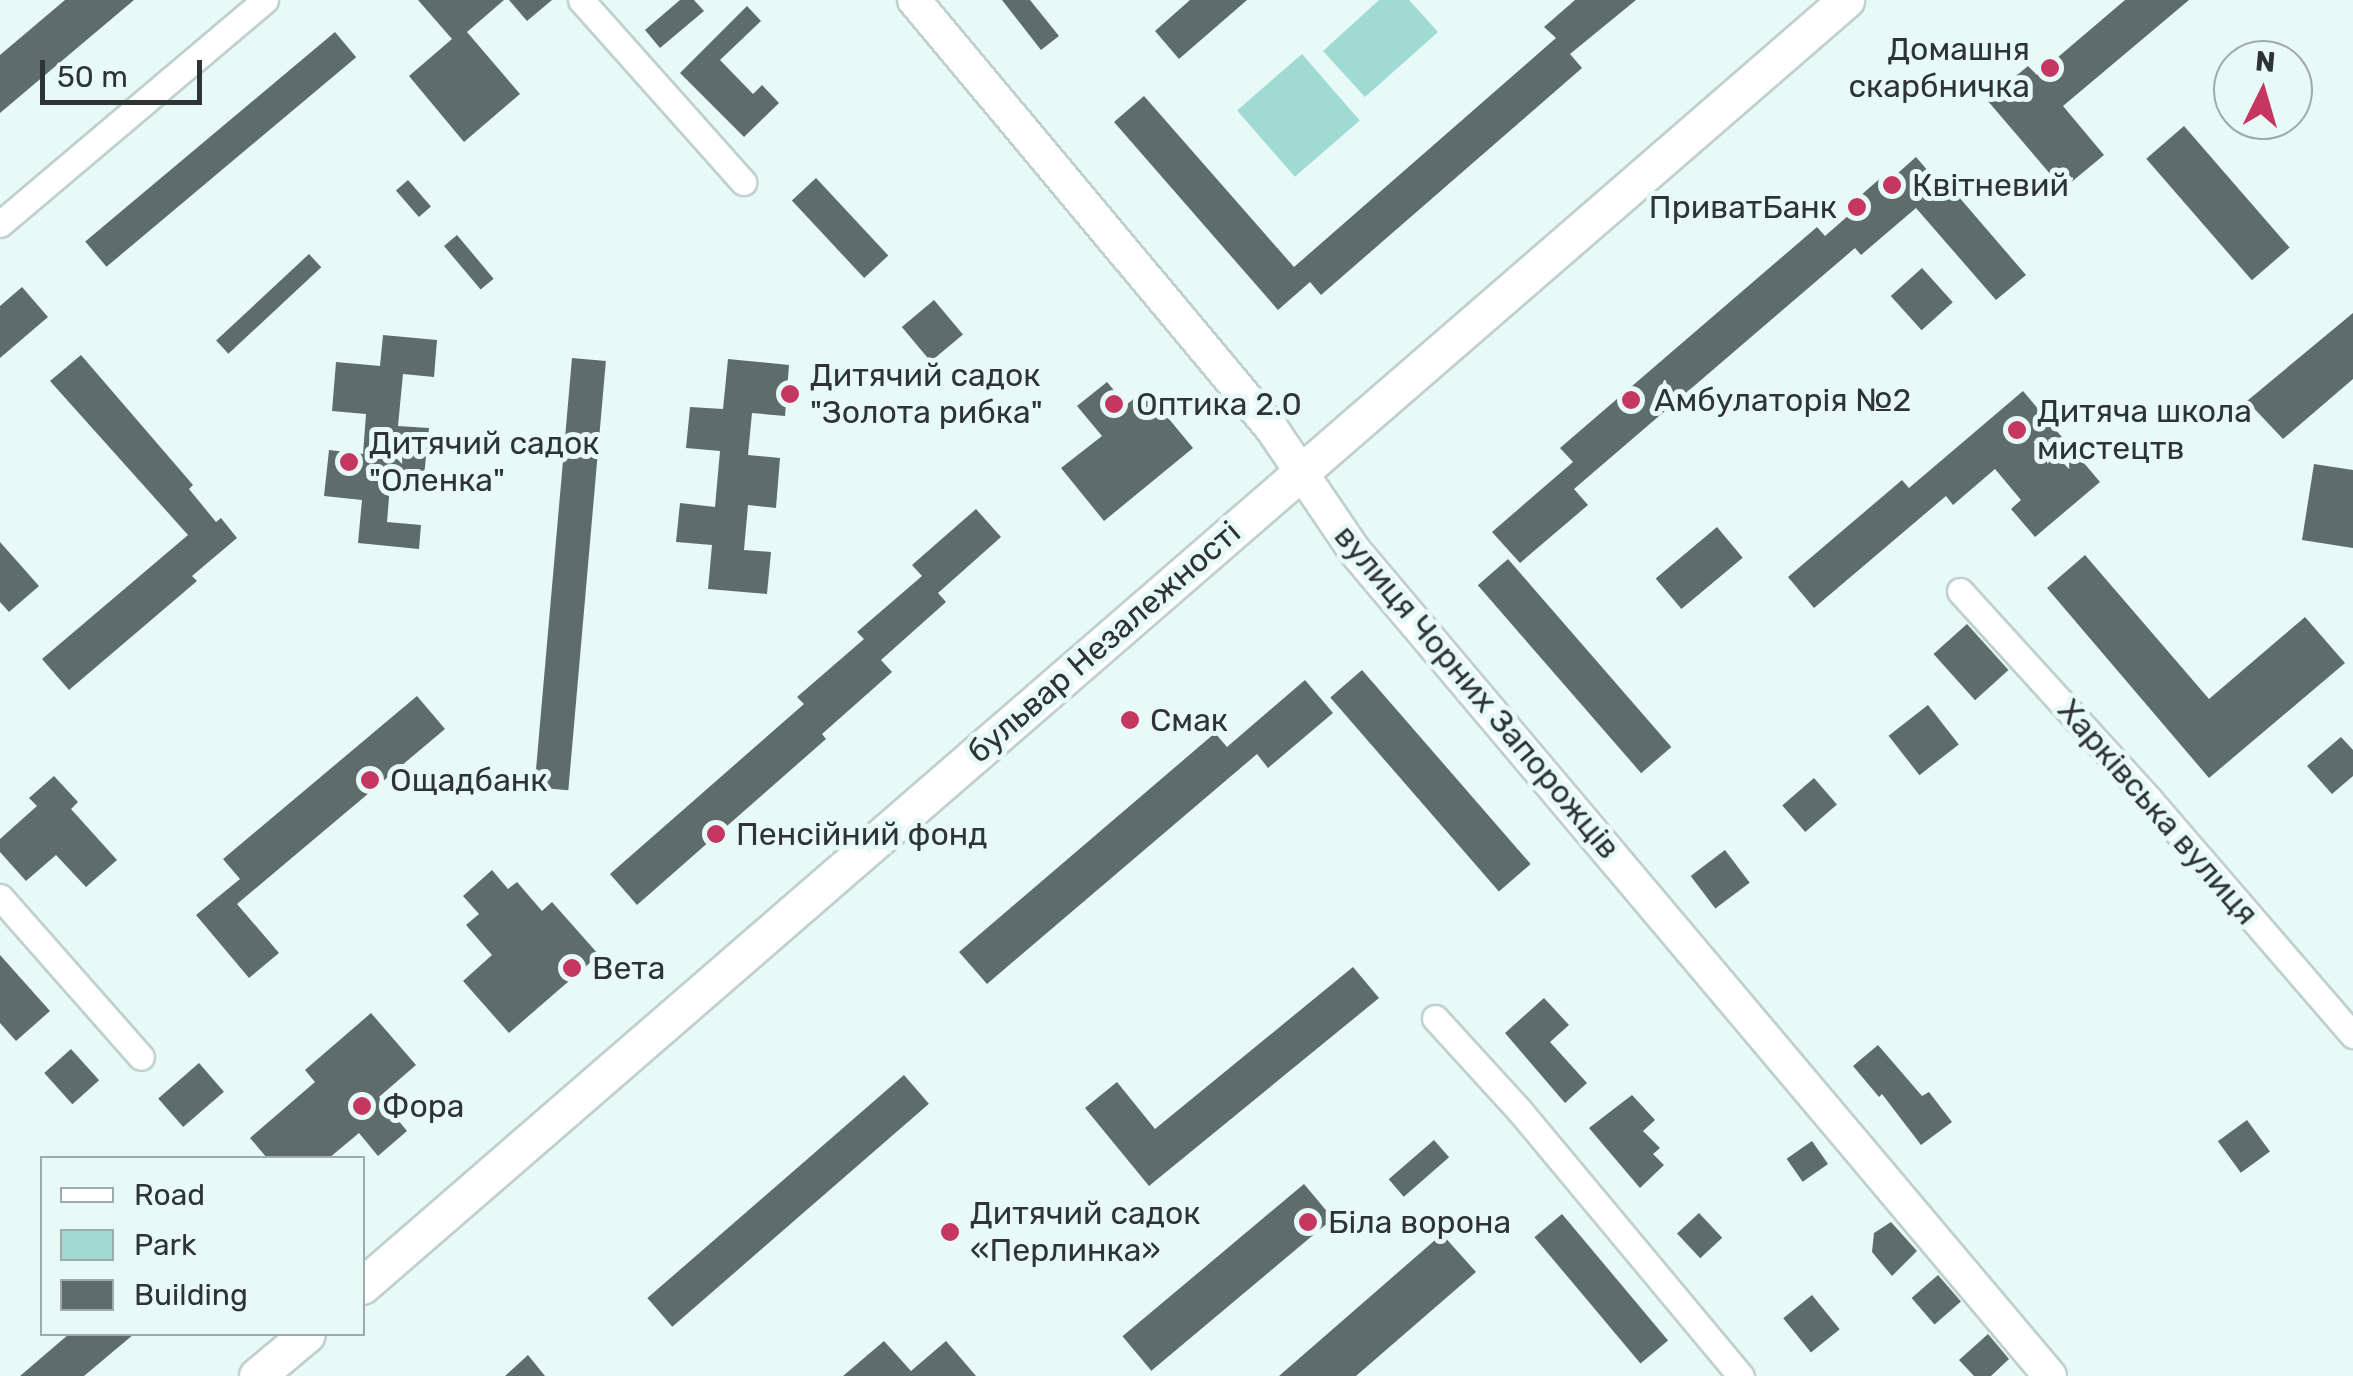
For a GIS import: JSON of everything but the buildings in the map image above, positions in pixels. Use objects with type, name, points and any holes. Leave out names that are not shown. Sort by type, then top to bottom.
[{"type":"main road","name":"бульвар Незалежності","points":[[365,1283],[1304,473],[1832,4]]},
{"type":"main road","points":[[257,1376],[305,1336]]},
{"type":"street","points":[[0,224],[265,0]]},
{"type":"street","points":[[581,0],[743,182]]},
{"type":"street","name":"вулиця Чорних Запорожців","points":[[914,0],[1304,473],[1354,550],[2045,1374]]},
{"type":"street","name":"Харківська вулиця","points":[[1960,591],[2353,1035]]},
{"type":"street","points":[[0,897],[141,1057]]},
{"type":"street","points":[[1435,1018],[1520,1112],[1740,1376]]},
{"type":"green space","points":[[1379,0],[1409,0],[1438,32],[1365,97],[1323,51]]},
{"type":"green space","points":[[1302,54],[1360,120],[1295,177],[1237,110]]},
{"type":"place","name":"Домашня скарбничка","points":[[2050,68]]},
{"type":"place","name":"Квітневий","points":[[1892,185]]},
{"type":"place","name":"ПриватБанк","points":[[1857,207]]},
{"type":"place","name":"Дитячий садок \"Золота рибка\"","points":[[790,394]]},
{"type":"place","name":"Амбулаторія №2","points":[[1631,400]]},
{"type":"place","name":"Оптика 2.0","points":[[1114,404]]},
{"type":"place","name":"Дитяча школа мистецтв","points":[[2017,430]]},
{"type":"place","name":"Дитячий садок \"Оленка\"","points":[[349,462]]},
{"type":"place","name":"Смак","points":[[1130,720]]},
{"type":"place","name":"Ощадбанк","points":[[370,780]]},
{"type":"place","name":"Пенсійний фонд","points":[[716,834]]},
{"type":"place","name":"Вета","points":[[572,968]]},
{"type":"place","name":"Фора","points":[[362,1106]]},
{"type":"place","name":"Біла ворона","points":[[1308,1222]]},
{"type":"place","name":"Дитячий садок «Перлинка»","points":[[950,1232]]}]
